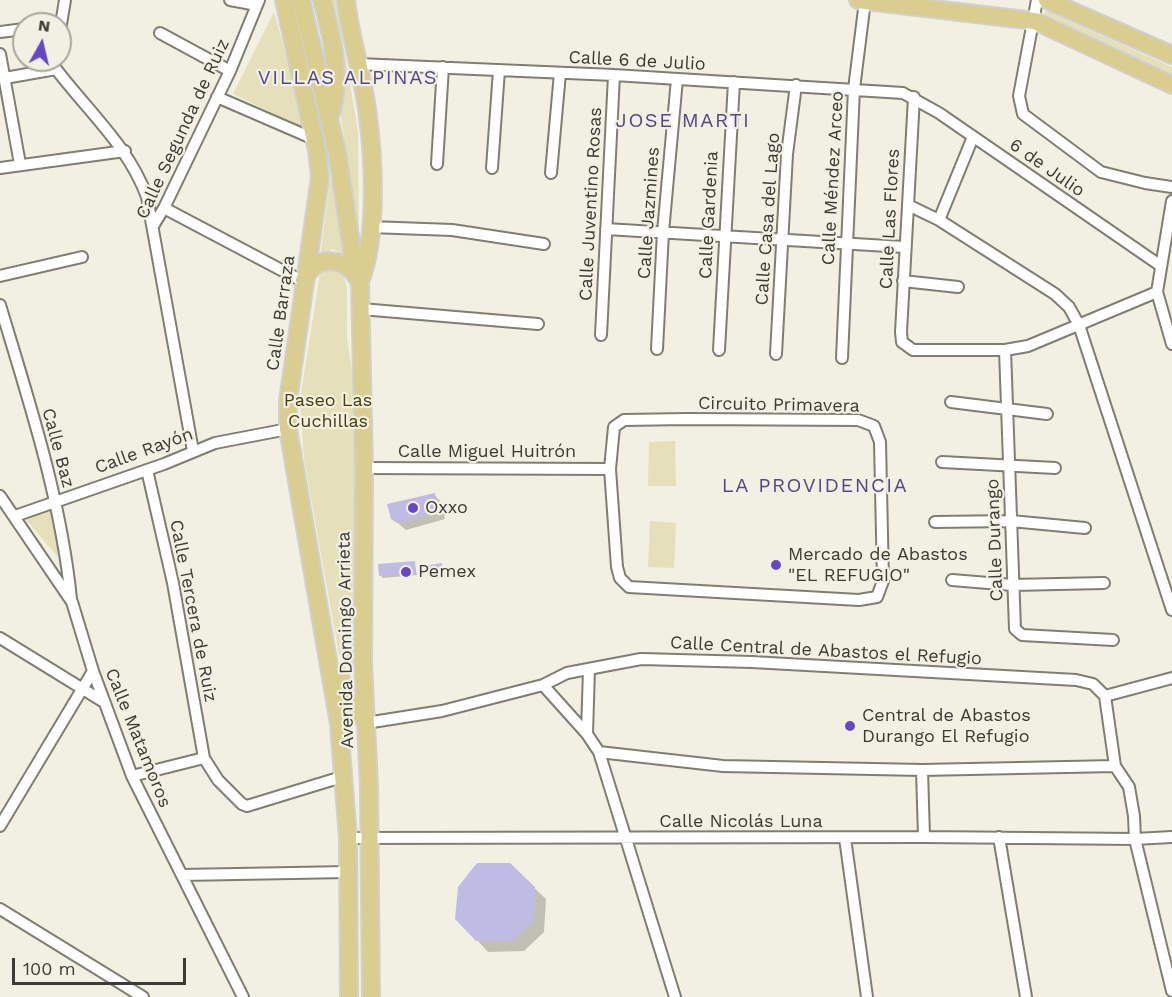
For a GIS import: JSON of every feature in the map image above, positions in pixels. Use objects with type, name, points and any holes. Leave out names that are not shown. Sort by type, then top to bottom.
[{"type":"main road","name":"Calle Barraza","points":[[284,0],[320,177],[288,401],[288,429],[307,548],[335,668],[348,837],[349,997]]},
{"type":"main road","points":[[302,0],[330,118],[360,282]]},
{"type":"main road","points":[[320,177],[336,86],[335,55],[322,0]]},
{"type":"main road","points":[[346,0],[367,108],[371,157],[368,254],[360,282]]},
{"type":"main road","points":[[352,36],[356,0]]},
{"type":"main road","points":[[861,0],[1035,21],[1172,85]]},
{"type":"main road","points":[[1047,0],[1172,55]]},
{"type":"main road","points":[[304,282],[314,266],[332,260],[348,267],[360,282]]},
{"type":"main road","name":"Avenida Domingo Arrieta","points":[[360,282],[364,468],[363,663],[370,838],[371,997]]},
{"type":"main road","points":[[335,668],[352,673],[363,663]]},
{"type":"main road","points":[[335,668],[346,696],[366,723]]},
{"type":"street","points":[[230,0],[258,3]]},
{"type":"street","name":"Calle Méndez Arceo","points":[[842,358],[854,88],[861,0]]},
{"type":"street","points":[[1037,0],[1035,21],[1019,96],[1023,114],[1101,172],[1136,182],[1172,187]]},
{"type":"street","name":"Calle Segunda de Ruiz","points":[[193,451],[153,226],[164,208],[230,71],[258,3]]},
{"type":"street","points":[[160,33],[230,71]]},
{"type":"street","points":[[0,54],[20,164]]},
{"type":"street","name":"Calle 6 de Julio","points":[[358,64],[854,88],[903,93],[914,97]]},
{"type":"street","points":[[437,164],[442,68]]},
{"type":"street","points":[[492,168],[499,70]]},
{"type":"street","points":[[5,78],[27,72]]},
{"type":"street","points":[[63,72],[125,151],[139,173],[153,226]]},
{"type":"street","points":[[551,173],[560,73]]},
{"type":"street","name":"Calle Juventino Rosas","points":[[601,335],[614,75]]},
{"type":"street","name":"Calle Jazmines","points":[[657,349],[663,232],[677,79]]},
{"type":"street","name":"Calle Gardenia","points":[[718,350],[734,82]]},
{"type":"street","name":"Calle Casa del Lago","points":[[776,354],[787,154],[796,85]]},
{"type":"street","points":[[217,97],[314,139]]},
{"type":"street","name":"6 de Julio","points":[[914,97],[1161,266]]},
{"type":"street","name":"Calle Las Flores","points":[[914,97],[904,247],[902,342],[909,348],[922,351],[1005,350]]},
{"type":"street","points":[[939,220],[973,136]]},
{"type":"street","points":[[0,168],[125,151]]},
{"type":"street","points":[[1172,201],[1157,292],[1172,344]]},
{"type":"street","points":[[908,205],[939,220],[1055,294],[1069,307],[1079,325],[1172,610]]},
{"type":"street","points":[[164,208],[304,282]]},
{"type":"street","points":[[370,227],[452,230],[544,244]]},
{"type":"street","points":[[606,228],[904,247]]},
{"type":"street","points":[[0,276],[82,257]]},
{"type":"street","points":[[903,281],[958,287]]},
{"type":"street","points":[[1005,350],[1028,346],[1157,292]]},
{"type":"street","name":"Calle Baz","points":[[0,305],[55,500],[67,553],[72,602]]},
{"type":"street","points":[[361,309],[538,324]]},
{"type":"street","name":"Calle Durango","points":[[1005,350],[1012,585],[1017,633],[1113,640]]},
{"type":"street","points":[[951,402],[1006,411],[1047,414]]},
{"type":"street","name":"Circuito Primavera","points":[[624,420],[858,420],[874,426],[880,442],[883,581],[877,597],[859,600],[629,587],[620,578],[617,567],[610,469],[612,433],[618,423],[624,420]]},
{"type":"street","name":"Calle Rayón","points":[[15,516],[55,500],[147,470],[215,443],[288,429]]},
{"type":"street","points":[[942,462],[1055,468]]},
{"type":"street","name":"Calle Miguel Huitrón","points":[[364,468],[610,469]]},
{"type":"street","name":"Calle Tercera de Ruiz","points":[[147,470],[173,583],[204,758]]},
{"type":"street","name":"Calle Matamoros","points":[[0,496],[72,602],[93,671],[132,776],[243,997]]},
{"type":"street","points":[[935,522],[1011,521],[1085,528]]},
{"type":"street","points":[[952,580],[1012,585],[1104,583]]},
{"type":"street","points":[[0,638],[104,702]]},
{"type":"street","name":"Calle Central de Abastos el Refugio","points":[[366,723],[442,711],[543,685],[567,673],[641,659],[764,663],[1076,680],[1093,684],[1105,696]]},
{"type":"street","points":[[587,734],[589,669]]},
{"type":"street","points":[[0,826],[93,671]]},
{"type":"street","points":[[1172,678],[1105,696],[1115,766],[1129,787],[1135,839],[1172,991]]},
{"type":"street","points":[[543,685],[587,734],[599,752],[675,997]]},
{"type":"street","points":[[599,752],[723,766],[922,770],[1115,766]]},
{"type":"street","points":[[132,776],[204,758],[218,780],[242,804],[248,806],[345,776]]},
{"type":"street","points":[[922,770],[924,837]]},
{"type":"street","name":"Calle Nicolás Luna","points":[[348,837],[1135,839],[1172,837]]},
{"type":"street","points":[[999,837],[1026,997]]},
{"type":"street","points":[[845,838],[867,997]]},
{"type":"street","points":[[182,875],[348,872]]},
{"type":"street","points":[[0,909],[143,997]]},
{"type":"green space","points":[[325,0],[336,0],[358,132],[359,247]]},
{"type":"green space","points":[[1045,10],[1172,67],[1172,75],[1044,18]]},
{"type":"green space","points":[[274,12],[307,130],[233,94]]},
{"type":"green space","points":[[330,178],[337,198],[346,255],[332,249],[320,257]]},
{"type":"green space","name":"Paseo Las Cuchillas","points":[[330,267],[343,273],[347,288],[347,337],[353,380],[357,653],[354,665],[346,664],[339,654],[304,460],[300,400],[320,273]]},
{"type":"green space","points":[[675,441],[676,486],[648,486],[649,442]]},
{"type":"green space","points":[[54,508],[68,569],[23,516]]},
{"type":"green space","points":[[650,521],[676,523],[674,568],[648,567]]},
{"type":"building","name":"Oxxo","points":[[435,493],[438,512],[397,523],[391,519],[387,504]]},
{"type":"building","points":[[415,561],[416,573],[379,576],[378,564]]},
{"type":"building","points":[[442,563],[444,575],[432,578],[430,565]]},
{"type":"building","points":[[477,863],[510,863],[535,887],[534,921],[512,941],[476,941],[455,919],[458,887]]},
{"type":"place","name":"Oxxo","points":[[413,508]]},
{"type":"place","name":"Mercado de Abastos \"EL REFUGIO\"","points":[[776,565]]},
{"type":"place","name":"Pemex","points":[[406,572]]},
{"type":"place","name":"Central de Abastos Durango El Refugio","points":[[850,726]]},
{"type":"district","name":"VILLAS ALPINAS","points":[[348,78]]},
{"type":"district","name":"JOSE MARTI","points":[[683,121]]},
{"type":"district","name":"LA PROVIDENCIA","points":[[815,486]]}]
